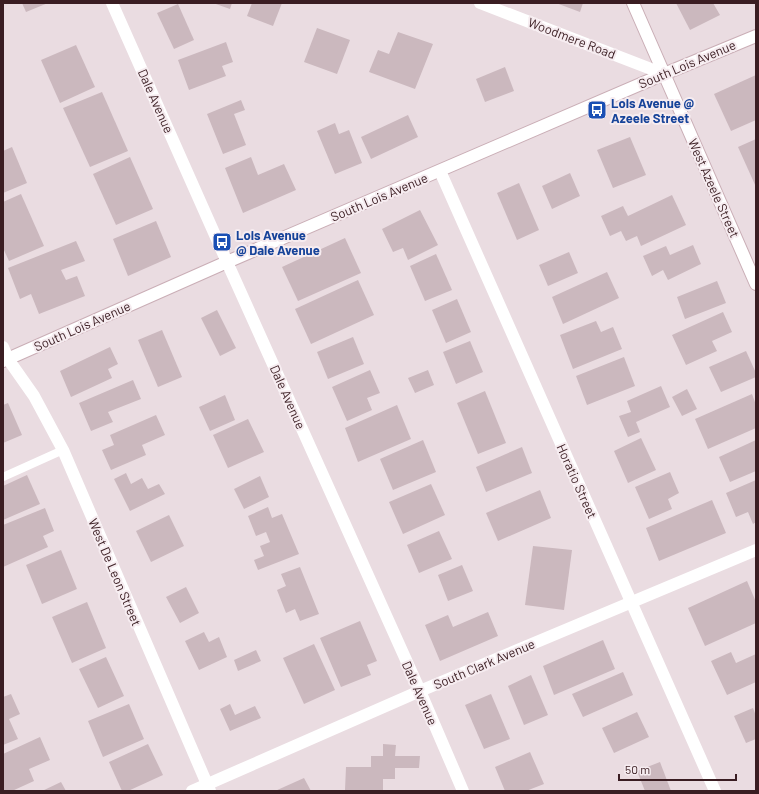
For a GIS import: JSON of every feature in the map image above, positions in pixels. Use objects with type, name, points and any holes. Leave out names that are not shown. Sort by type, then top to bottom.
[{"type":"street","name":"Dale Avenue","points":[[112,3],[420,690],[463,791]]},
{"type":"street","name":"Woodmere Road","points":[[480,3],[664,74]]},
{"type":"street","name":"West Azeele Street","points":[[633,3],[756,284]]},
{"type":"street","name":"South Lois Avenue","points":[[6,360],[227,262],[756,36]]},
{"type":"street","name":"Horatio Street","points":[[440,171],[714,791]]},
{"type":"street","name":"West De Leon Street","points":[[3,347],[6,360],[34,396],[62,450],[209,788]]},
{"type":"street","name":"South Clark Avenue","points":[[192,791],[209,788],[420,690],[756,550]]},
{"type":"lane","points":[[3,477],[62,450]]},
{"type":"building","points":[[22,3],[48,3],[26,12]]},
{"type":"building","points":[[213,3],[232,3],[230,9]]},
{"type":"building","points":[[252,3],[282,3],[273,26],[247,16]]},
{"type":"building","points":[[556,3],[583,3],[580,12]]},
{"type":"building","points":[[676,3],[713,3],[720,15],[690,30]]},
{"type":"building","points":[[178,4],[194,40],[174,49],[157,13]]},
{"type":"building","points":[[317,28],[350,40],[337,74],[304,62]]},
{"type":"building","points":[[398,32],[433,44],[415,89],[369,72],[378,50],[389,54]]},
{"type":"building","points":[[226,42],[233,62],[222,66],[226,76],[189,90],[178,60]]},
{"type":"building","points":[[76,45],[95,87],[60,103],[41,60]]},
{"type":"building","points":[[505,67],[514,91],[485,102],[476,79]]},
{"type":"building","points":[[756,75],[756,120],[731,131],[714,94]]},
{"type":"building","points":[[102,92],[128,151],[90,167],[63,108]]},
{"type":"building","points":[[241,100],[245,110],[234,114],[246,145],[223,154],[207,114]]},
{"type":"building","points":[[408,115],[418,137],[371,159],[361,137]]},
{"type":"building","points":[[335,123],[339,134],[349,130],[362,163],[335,174],[317,131]]},
{"type":"building","points":[[630,137],[646,175],[613,188],[597,150]]},
{"type":"building","points":[[756,139],[756,187],[738,147]]},
{"type":"building","points":[[12,147],[27,183],[3,193],[3,151]]},
{"type":"building","points":[[130,157],[153,209],[116,225],[93,174]]},
{"type":"building","points":[[251,157],[258,175],[284,164],[296,190],[243,213],[225,168]]},
{"type":"building","points":[[570,173],[580,196],[552,209],[542,186]]},
{"type":"building","points":[[519,183],[539,230],[517,240],[497,193]]},
{"type":"building","points":[[21,194],[44,246],[9,261],[3,248],[3,202]]},
{"type":"building","points":[[672,195],[686,225],[641,246],[637,236],[626,241],[621,231],[610,236],[601,216],[623,206],[628,216]]},
{"type":"building","points":[[420,210],[438,245],[408,260],[403,248],[393,252],[382,229]]},
{"type":"building","points":[[156,221],[171,257],[128,276],[113,239]]},
{"type":"building","points":[[345,238],[361,273],[298,301],[282,267]]},
{"type":"building","points":[[76,241],[85,261],[61,270],[66,280],[77,276],[85,296],[39,314],[31,294],[20,299],[8,268]]},
{"type":"building","points":[[693,245],[701,264],[668,280],[663,270],[652,276],[643,256],[666,246],[670,255]]},
{"type":"building","points":[[569,252],[578,273],[548,286],[539,265]]},
{"type":"building","points":[[436,254],[452,290],[425,301],[410,266]]},
{"type":"building","points":[[607,272],[619,298],[563,324],[552,297]]},
{"type":"building","points":[[358,280],[374,315],[311,344],[295,309]]},
{"type":"building","points":[[717,281],[726,303],[685,319],[677,297]]},
{"type":"building","points":[[457,299],[471,332],[446,343],[432,310]]},
{"type":"building","points":[[217,310],[236,348],[220,356],[201,318]]},
{"type":"building","points":[[723,312],[732,332],[712,341],[717,351],[686,365],[672,335]]},
{"type":"building","points":[[596,321],[601,332],[613,327],[622,349],[573,369],[560,335]]},
{"type":"building","points":[[162,330],[182,377],[158,387],[138,340]]},
{"type":"building","points":[[353,337],[364,364],[328,379],[317,352]]},
{"type":"building","points":[[470,341],[483,372],[456,384],[443,352]]},
{"type":"building","points":[[110,347],[118,364],[108,369],[112,378],[71,397],[60,371]]},
{"type":"building","points":[[746,351],[756,373],[756,377],[721,392],[709,367]]},
{"type":"building","points":[[624,357],[635,386],[587,405],[576,376]]},
{"type":"building","points":[[370,370],[380,393],[367,398],[372,410],[347,421],[332,387]]},
{"type":"building","points":[[428,370],[434,385],[415,393],[408,378]]},
{"type":"building","points":[[133,380],[141,399],[108,412],[113,422],[91,431],[79,403]]},
{"type":"building","points":[[661,386],[670,407],[636,422],[640,432],[628,437],[619,416],[631,412],[627,401]]},
{"type":"building","points":[[687,389],[697,409],[682,416],[672,397]]},
{"type":"building","points":[[485,391],[506,443],[478,454],[457,403]]},
{"type":"building","points":[[752,394],[756,405],[756,428],[708,449],[695,419]]},
{"type":"building","points":[[225,395],[235,420],[210,431],[199,407]]},
{"type":"building","points":[[8,403],[22,435],[3,443],[3,405]]},
{"type":"building","points":[[397,405],[411,439],[358,462],[345,428]]},
{"type":"building","points":[[156,415],[165,435],[142,445],[146,455],[111,470],[102,450],[114,445],[110,435]]},
{"type":"building","points":[[248,419],[264,452],[228,468],[213,435]]},
{"type":"building","points":[[641,438],[656,470],[628,483],[614,451]]},
{"type":"building","points":[[423,440],[436,472],[393,490],[380,459]]},
{"type":"building","points":[[756,440],[756,471],[730,482],[719,457]]},
{"type":"building","points":[[522,447],[532,473],[486,492],[476,467]]},
{"type":"building","points":[[670,472],[679,493],[668,499],[672,509],[649,519],[635,487]]},
{"type":"building","points":[[126,473],[131,484],[142,478],[148,489],[159,484],[165,494],[130,511],[114,479]]},
{"type":"building","points":[[27,475],[40,504],[3,520],[3,486]]},
{"type":"building","points":[[260,476],[269,497],[244,509],[234,489]]},
{"type":"building","points":[[756,480],[756,522],[753,524],[748,512],[736,517],[726,493]]},
{"type":"building","points":[[431,484],[445,515],[403,534],[389,502]]},
{"type":"building","points":[[540,490],[551,518],[498,541],[486,513]]},
{"type":"building","points":[[712,500],[726,533],[659,561],[646,528]]},
{"type":"building","points":[[268,507],[272,518],[282,514],[299,554],[258,570],[254,560],[264,556],[260,546],[270,542],[266,532],[256,536],[248,516]]},
{"type":"building","points":[[45,508],[54,531],[43,536],[48,547],[3,567],[3,525]]},
{"type":"building","points":[[169,515],[184,546],[151,562],[136,531]]},
{"type":"building","points":[[439,531],[452,559],[419,573],[407,545]]},
{"type":"building","points":[[533,546],[572,550],[564,610],[525,605]]},
{"type":"building","points":[[61,550],[77,589],[42,604],[26,565]]},
{"type":"building","points":[[462,565],[473,591],[448,601],[438,575]]},
{"type":"building","points":[[300,567],[319,614],[300,621],[295,609],[286,613],[277,590],[286,586],[281,574]]},
{"type":"building","points":[[747,581],[756,602],[756,623],[705,646],[688,608]]},
{"type":"building","points":[[186,587],[199,613],[180,623],[166,597]]},
{"type":"building","points":[[87,602],[106,648],[72,663],[52,617]]},
{"type":"building","points":[[488,612],[498,636],[440,661],[425,625],[448,615],[453,627]]},
{"type":"building","points":[[360,621],[377,661],[367,665],[371,675],[341,687],[320,638]]},
{"type":"building","points":[[204,632],[209,642],[219,637],[227,657],[199,670],[185,641]]},
{"type":"building","points":[[603,640],[615,669],[554,695],[543,666]]},
{"type":"building","points":[[314,644],[335,690],[304,704],[283,658]]},
{"type":"building","points":[[256,650],[261,661],[238,671],[234,660]]},
{"type":"building","points":[[731,652],[736,663],[756,654],[756,682],[727,695],[711,661]]},
{"type":"building","points":[[106,657],[124,696],[98,708],[79,669]]},
{"type":"building","points":[[623,672],[633,695],[583,717],[572,694]]},
{"type":"building","points":[[531,675],[548,715],[524,725],[508,686]]},
{"type":"building","points":[[11,694],[20,714],[9,719],[18,739],[3,745],[3,697]]},
{"type":"building","points":[[491,694],[510,739],[484,749],[465,705]]},
{"type":"building","points":[[129,704],[144,739],[103,757],[88,721]]},
{"type":"building","points":[[230,704],[235,715],[255,706],[261,718],[230,731],[220,709]]},
{"type":"building","points":[[753,708],[756,716],[756,739],[746,743],[734,716]]},
{"type":"building","points":[[637,712],[649,737],[614,753],[602,728]]},
{"type":"building","points":[[40,737],[50,760],[29,769],[34,781],[12,791],[3,791],[3,754]]},
{"type":"building","points":[[148,744],[163,775],[128,791],[122,791],[109,762]]},
{"type":"building","points":[[383,744],[396,745],[395,756],[420,756],[419,768],[395,768],[395,779],[383,779],[383,791],[345,790],[346,767],[371,767],[371,756],[383,756]]},
{"type":"building","points":[[530,752],[544,784],[526,791],[505,791],[495,767]]},
{"type":"building","points":[[660,762],[671,791],[645,791],[637,771]]},
{"type":"building","points":[[304,778],[311,791],[275,791]]},
{"type":"building","points":[[61,782],[66,791],[42,791]]},
{"type":"place","name":"Lois Avenue @ Azeele Street","points":[[597,110]]},
{"type":"place","name":"Lois Avenue @ Dale Avenue","points":[[222,242]]}]
